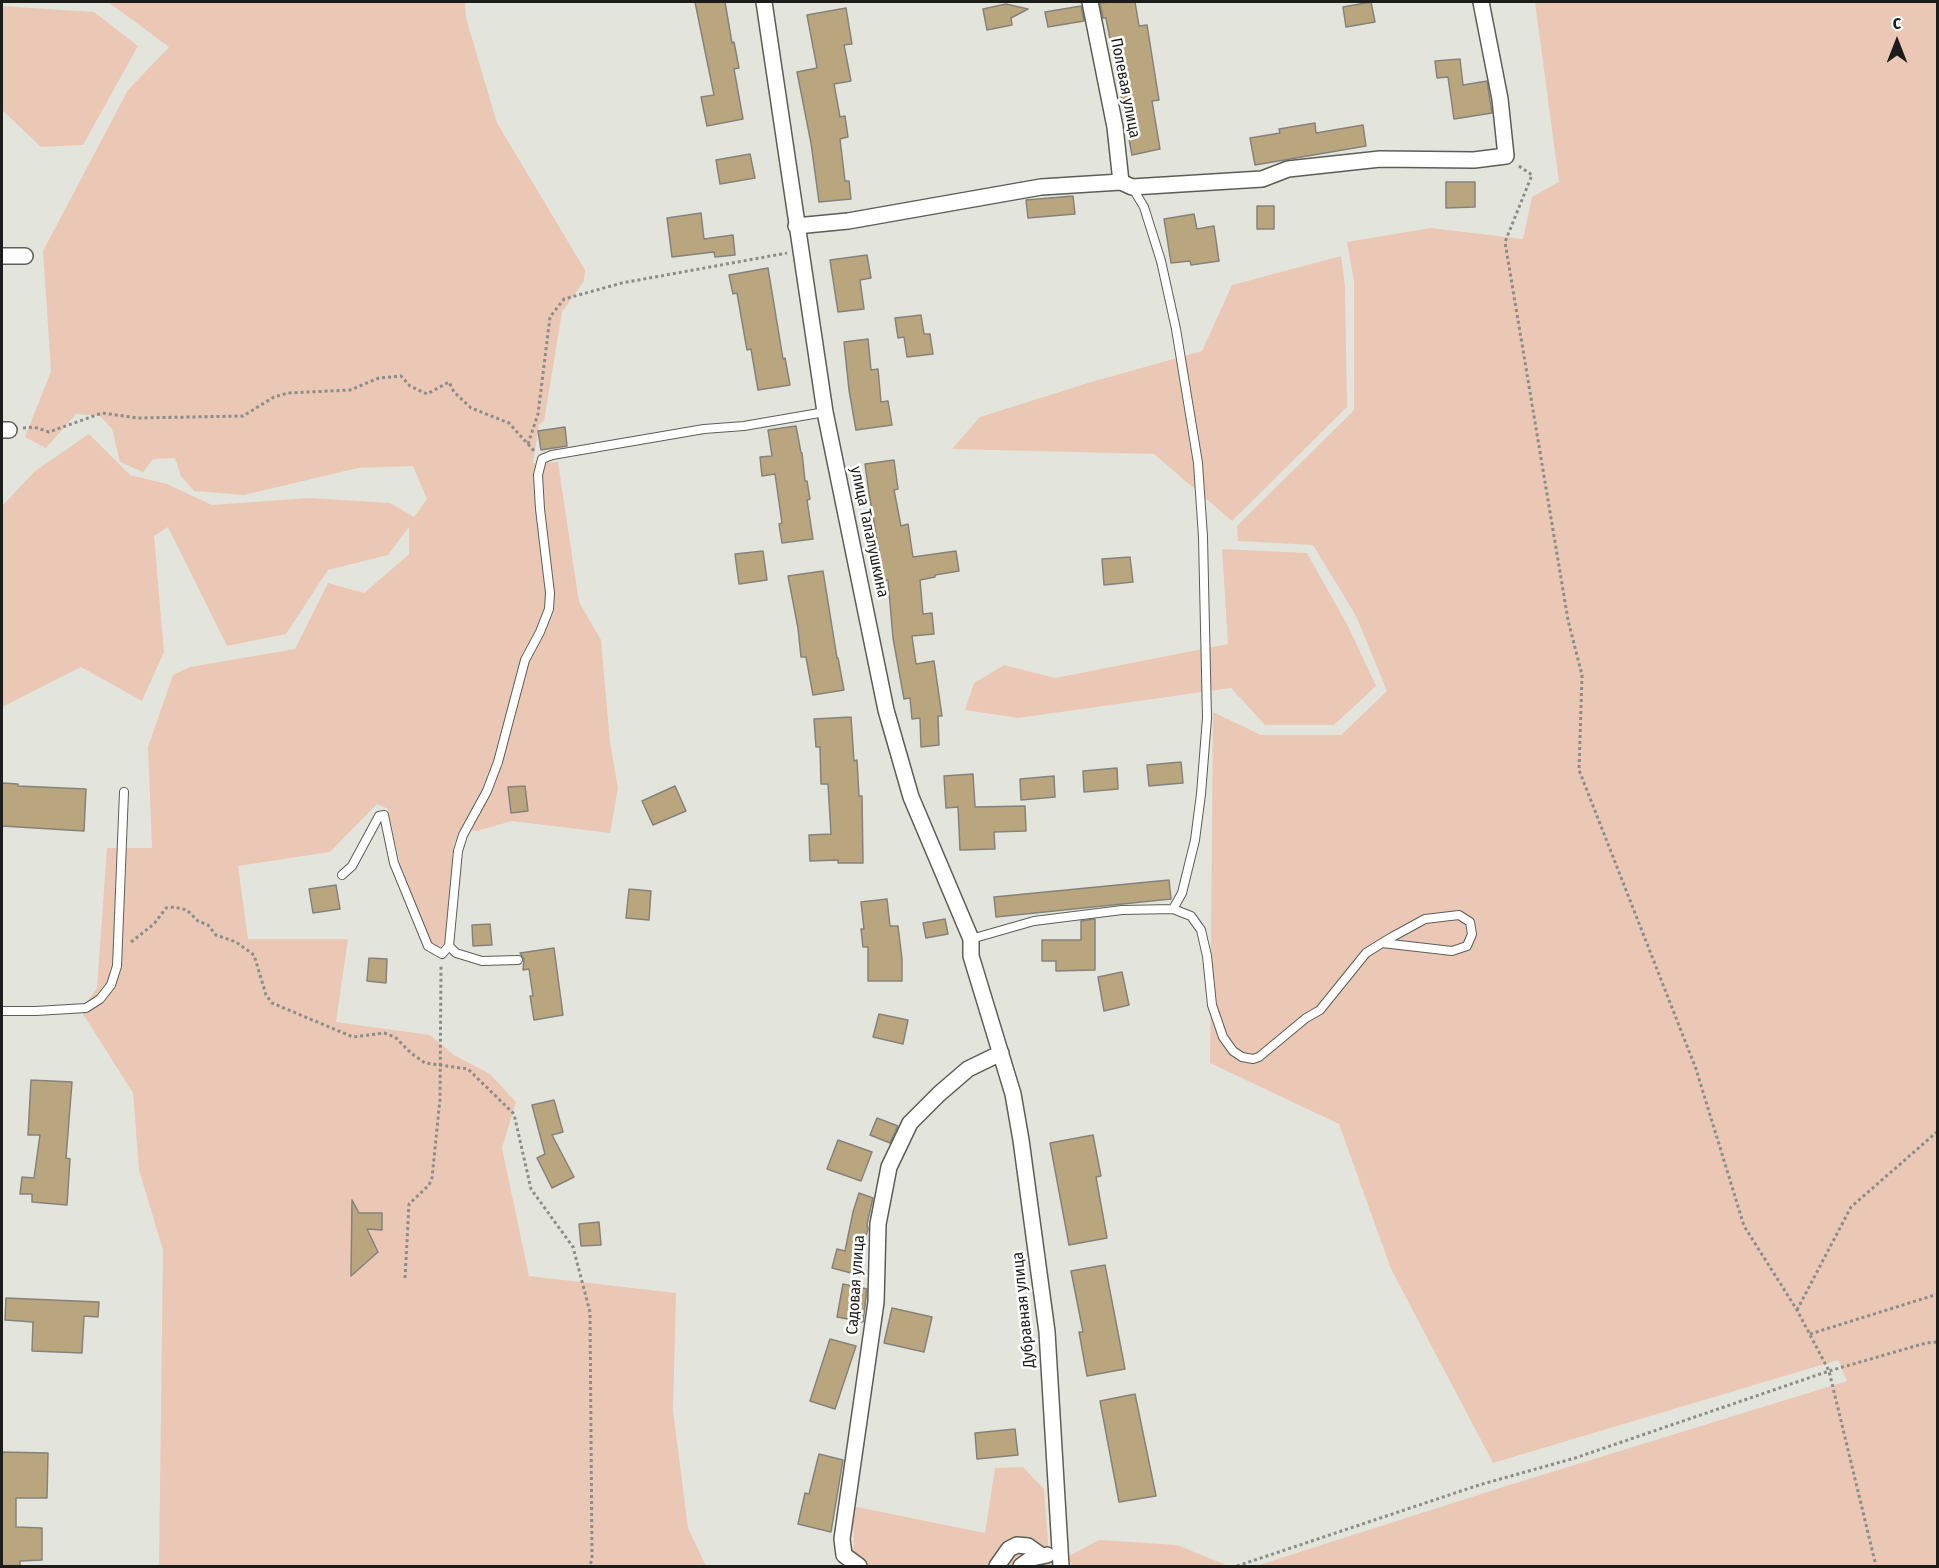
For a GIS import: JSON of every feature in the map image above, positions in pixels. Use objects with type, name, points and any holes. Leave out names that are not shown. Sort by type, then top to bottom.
[{"type":"street","name":"улица Талалушкина","points":[[764,2],[825,412],[886,710],[911,796],[971,939],[971,956],[1001,1053]]},
{"type":"street","name":"Полевая улица","points":[[1090,2],[1126,184]]},
{"type":"street","points":[[796,226],[848,222],[1041,187],[1262,179],[1288,169],[1380,159],[1474,160],[1506,156],[1500,99],[1481,2]]},
{"type":"street","points":[[2,256],[25,256]]},
{"type":"street","name":"Садовая улица","points":[[860,1566],[843,1558],[842,1539],[876,1302],[878,1224],[889,1167],[910,1123],[939,1094],[968,1070],[1001,1053]]},
{"type":"street","name":"Дубравная улица","points":[[1001,1053],[1021,1140],[1047,1332],[1060,1560]]},
{"type":"street","points":[[997,1566],[1009,1549],[1017,1545],[1028,1546],[1042,1556],[1060,1560]]},
{"type":"street","points":[[1021,1566],[1032,1558],[1042,1556]]},
{"type":"lane","points":[[1126,184],[1144,207],[1161,261],[1176,329],[1198,463],[1203,537],[1207,718],[1195,840],[1182,893],[1173,909]]},
{"type":"lane","points":[[342,875],[352,866],[379,816],[384,815],[394,863],[428,946],[442,954],[449,946],[460,843],[487,791],[498,762],[525,660],[549,609],[550,593],[538,475],[542,459],[552,455],[693,431],[744,426],[825,412]]},
{"type":"lane","points":[[2,1011],[86,1008],[100,999],[111,985],[117,966],[118,952],[124,792]]},
{"type":"lane","points":[[971,939],[1034,921],[1122,910],[1173,909],[1191,916],[1202,930],[1212,1005],[1223,1038],[1233,1051],[1242,1057],[1253,1059],[1259,1057],[1306,1018],[1320,1010],[1366,953],[1382,943],[1425,920],[1460,915],[1470,922],[1473,934],[1467,946],[1452,951],[1382,943]]},
{"type":"lane","points":[[449,946],[456,953],[482,962],[518,960]]},
{"type":"path","points":[[1506,156],[1532,175],[1506,242],[1568,620],[1582,675],[1579,770],[1696,1069],[1744,1226],[1797,1310],[1829,1371],[1876,1566]]},
{"type":"path","points":[[528,444],[538,414],[550,317],[564,299],[622,283],[800,250]]},
{"type":"path","points":[[5,430],[34,427],[49,432],[102,412],[138,418],[243,416],[274,397],[288,393],[350,390],[379,378],[401,376],[410,386],[427,394],[449,382],[454,392],[471,408],[509,423],[542,459]]},
{"type":"path","points":[[118,952],[154,924],[166,908],[187,909],[198,921],[208,925],[216,935],[236,942],[254,955],[266,995],[272,1003],[353,1037],[384,1033],[395,1037],[425,1063],[468,1070],[514,1114],[531,1189],[573,1247],[590,1312],[592,1558],[590,1566]]},
{"type":"path","points":[[405,1278],[409,1204],[429,1185],[432,1178],[440,1099],[442,954]]},
{"type":"path","points":[[1797,1310],[1851,1207],[1938,1131]]},
{"type":"path","points":[[1810,1334],[1938,1294]]},
{"type":"path","points":[[1237,1566],[1479,1485],[1575,1458],[1829,1371],[1926,1343],[1938,1342]]},
{"type":"shaded area","points":[[108,2],[465,2],[466,18],[497,123],[585,270],[584,281],[562,312],[544,421],[539,425],[533,463],[558,462],[579,602],[601,640],[610,743],[618,788],[610,833],[512,821],[477,831],[460,829],[454,844],[445,942],[440,947],[431,943],[400,863],[388,809],[377,804],[330,852],[238,866],[248,939],[348,939],[336,1022],[430,1035],[454,1055],[490,1074],[516,1102],[502,1148],[529,1276],[676,1293],[673,1410],[688,1528],[706,1566],[159,1566],[163,1250],[139,1170],[133,1093],[81,1011],[97,988],[107,848],[152,848],[148,747],[173,675],[190,667],[295,649],[328,583],[364,593],[409,554],[409,527],[388,555],[328,570],[286,634],[227,646],[168,527],[154,536],[164,652],[142,701],[81,667],[2,707],[2,506],[35,471],[89,434],[130,475],[167,484],[212,505],[310,498],[390,503],[414,517],[427,499],[413,466],[358,468],[244,495],[194,491],[181,476],[175,458],[153,459],[143,472],[120,462],[112,429],[100,416],[76,414],[46,448],[25,437],[51,371],[43,251],[128,90],[169,47]]},
{"type":"shaded area","points":[[1535,2],[1937,2],[1937,1566],[1256,1566],[1847,1381],[1838,1360],[1493,1463],[1391,1269],[1339,1124],[1210,1063],[1213,712],[1261,735],[1341,735],[1387,691],[1356,616],[1313,545],[1238,541],[1237,526],[1354,410],[1354,281],[1347,242],[1431,228],[1523,239],[1532,197],[1559,182]]},
{"type":"shaded area","points":[[2,6],[94,12],[138,46],[83,145],[41,147],[2,110]]},
{"type":"shaded area","points":[[1341,256],[1345,286],[1347,407],[1232,521],[1154,454],[952,449],[980,417],[1088,383],[1202,351],[1232,285]]},
{"type":"shaded area","points":[[1222,549],[1307,553],[1348,626],[1376,686],[1334,725],[1265,725],[1231,688],[1018,718],[965,710],[974,683],[1004,665],[1055,678],[1228,644]]},
{"type":"shaded area","points":[[1023,1467],[1044,1489],[1050,1566],[845,1566],[854,1544],[852,1506],[985,1533],[995,1468]]},
{"type":"shaded area","points":[[1099,1540],[1177,1545],[1226,1565],[1071,1566],[1069,1556]]},
{"type":"building","points":[[695,2],[725,2],[739,68],[734,69],[743,119],[707,126],[701,97],[714,95]]},
{"type":"building","points":[[1135,2],[1139,26],[1147,25],[1159,100],[1152,101],[1160,149],[1132,155],[1106,18],[1103,18],[1100,3]]},
{"type":"building","points":[[1371,2],[1375,22],[1346,27],[1343,7]]},
{"type":"building","points":[[1006,4],[1028,9],[1011,18],[1012,25],[987,30],[983,9]]},
{"type":"building","points":[[1081,6],[1084,21],[1048,27],[1045,12]]},
{"type":"building","points":[[846,8],[852,44],[844,45],[851,81],[834,84],[840,117],[845,116],[848,137],[840,139],[845,181],[849,181],[851,199],[819,202],[811,143],[797,72],[817,68],[807,15]]},
{"type":"building","points":[[1460,59],[1463,85],[1487,81],[1492,113],[1454,119],[1448,77],[1437,78],[1435,61]]},
{"type":"building","points":[[1315,123],[1316,133],[1363,125],[1366,146],[1255,165],[1250,138],[1280,133],[1279,129]]},
{"type":"building","points":[[750,154],[755,178],[720,184],[716,160]]},
{"type":"building","points":[[1446,182],[1475,182],[1475,207],[1446,208]]},
{"type":"building","points":[[1073,196],[1075,214],[1028,218],[1026,200]]},
{"type":"building","points":[[1257,206],[1274,206],[1274,229],[1257,229]]},
{"type":"building","points":[[701,213],[704,239],[733,235],[735,255],[715,257],[714,252],[672,257],[667,218]]},
{"type":"building","points":[[1194,214],[1197,229],[1214,226],[1219,261],[1191,265],[1190,261],[1171,263],[1164,219]]},
{"type":"building","points":[[867,255],[871,278],[860,280],[864,309],[838,312],[830,260]]},
{"type":"building","points":[[768,268],[783,359],[785,358],[790,385],[758,390],[751,349],[747,350],[737,293],[733,294],[729,275]]},
{"type":"building","points":[[921,315],[924,334],[930,334],[933,354],[907,357],[904,337],[898,338],[895,318]]},
{"type":"building","points":[[868,339],[871,370],[878,369],[881,402],[888,401],[892,425],[856,430],[844,342]]},
{"type":"building","points":[[796,426],[810,499],[807,500],[813,539],[782,543],[779,524],[782,523],[775,474],[762,476],[760,457],[772,456],[768,430]]},
{"type":"building","points":[[565,427],[567,446],[541,450],[538,431]]},
{"type":"building","points":[[894,460],[898,489],[894,490],[901,526],[908,524],[913,557],[956,551],[959,571],[920,580],[923,614],[932,613],[934,634],[912,636],[916,664],[934,661],[942,716],[938,716],[939,745],[921,747],[920,718],[912,719],[910,698],[904,699],[893,638],[888,580],[884,581],[869,493],[865,464]]},
{"type":"building","points":[[763,551],[767,580],[739,584],[735,554]]},
{"type":"building","points":[[1130,557],[1133,582],[1104,585],[1102,559]]},
{"type":"building","points":[[823,571],[844,690],[813,695],[806,657],[801,657],[788,576]]},
{"type":"building","points":[[851,717],[854,761],[857,760],[859,796],[862,796],[863,863],[838,863],[838,860],[810,861],[809,835],[831,834],[828,784],[821,784],[820,747],[816,747],[814,719]]},
{"type":"building","points":[[1181,762],[1183,783],[1149,786],[1147,765]]},
{"type":"building","points":[[1117,768],[1118,789],[1084,792],[1083,771]]},
{"type":"building","points":[[973,774],[975,807],[1025,806],[1026,831],[994,832],[995,849],[960,850],[958,807],[946,808],[944,776]]},
{"type":"building","points":[[1054,776],[1055,797],[1021,800],[1020,779]]},
{"type":"building","points":[[2,783],[18,784],[18,786],[86,789],[84,831],[2,826]]},
{"type":"building","points":[[525,786],[528,811],[511,813],[508,787]]},
{"type":"building","points":[[675,786],[686,811],[653,825],[642,801]]},
{"type":"building","points":[[1169,880],[1171,899],[996,917],[994,897]]},
{"type":"building","points":[[336,885],[340,909],[313,913],[309,889]]},
{"type":"building","points":[[629,889],[651,891],[649,920],[626,918]]},
{"type":"building","points":[[887,899],[890,926],[898,926],[902,981],[868,981],[868,947],[863,947],[861,902]]},
{"type":"building","points":[[945,919],[948,934],[926,938],[923,923]]},
{"type":"building","points":[[1095,919],[1095,970],[1056,971],[1056,961],[1042,961],[1042,940],[1081,940],[1081,921]]},
{"type":"building","points":[[490,924],[492,945],[473,946],[472,925]]},
{"type":"building","points":[[554,948],[563,1015],[534,1020],[529,969],[523,970],[524,959],[520,953]]},
{"type":"building","points":[[369,958],[387,959],[386,983],[367,981]]},
{"type":"building","points":[[1122,972],[1129,1005],[1104,1011],[1098,977]]},
{"type":"building","points":[[879,1014],[908,1020],[903,1044],[873,1037]]},
{"type":"building","points":[[31,1080],[72,1082],[66,1158],[70,1159],[67,1205],[32,1202],[32,1194],[20,1194],[22,1177],[34,1178],[40,1135],[28,1135]]},
{"type":"building","points":[[554,1100],[563,1132],[552,1135],[574,1177],[552,1188],[537,1158],[545,1154],[532,1105]]},
{"type":"building","points":[[877,1118],[898,1126],[890,1143],[870,1135]]},
{"type":"building","points":[[1093,1135],[1101,1176],[1096,1177],[1107,1238],[1069,1245],[1050,1143]]},
{"type":"building","points":[[838,1140],[872,1152],[861,1181],[827,1169]]},
{"type":"building","points":[[859,1193],[873,1198],[868,1229],[855,1274],[832,1268],[837,1249],[845,1251]]},
{"type":"building","points":[[352,1200],[359,1213],[382,1213],[382,1230],[367,1229],[378,1252],[351,1276]]},
{"type":"building","points":[[599,1222],[601,1245],[581,1246],[579,1224]]},
{"type":"building","points":[[1105,1265],[1125,1369],[1087,1376],[1079,1332],[1083,1332],[1071,1271]]},
{"type":"building","points":[[843,1284],[867,1289],[863,1322],[837,1317]]},
{"type":"building","points":[[6,1298],[99,1302],[98,1317],[84,1316],[82,1353],[32,1351],[33,1322],[5,1320]]},
{"type":"building","points":[[892,1308],[932,1317],[924,1352],[884,1343]]},
{"type":"building","points":[[830,1339],[856,1346],[835,1409],[810,1401]]},
{"type":"building","points":[[1135,1394],[1156,1496],[1119,1502],[1100,1401]]},
{"type":"building","points":[[1015,1429],[1018,1455],[977,1459],[975,1433]]},
{"type":"building","points":[[2,1452],[48,1453],[47,1498],[16,1498],[16,1527],[42,1528],[42,1560],[20,1561],[20,1566],[2,1566]]},
{"type":"building","points":[[819,1454],[843,1460],[831,1532],[798,1524],[805,1493],[809,1494]]}]
